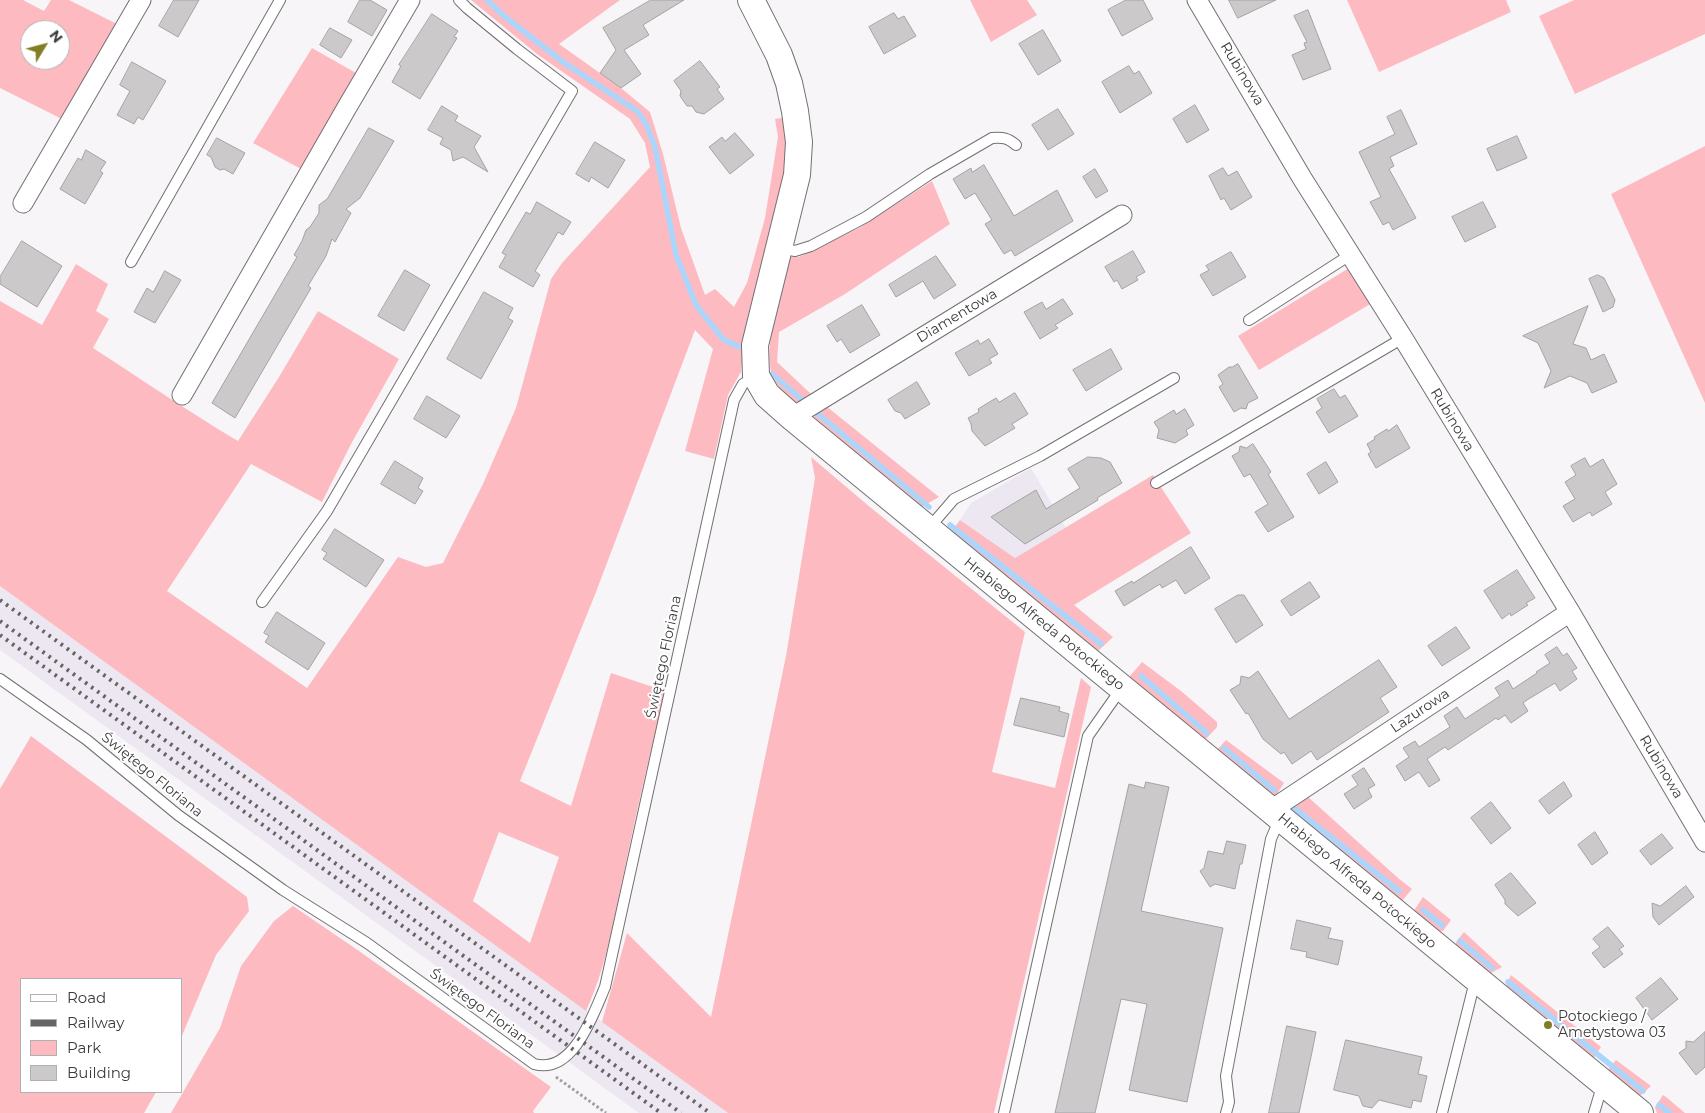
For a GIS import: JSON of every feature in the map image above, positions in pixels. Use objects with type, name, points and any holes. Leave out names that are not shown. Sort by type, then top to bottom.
[{"type":"street","points":[[23,203],[141,0]]},
{"type":"street","points":[[182,395],[410,0]]},
{"type":"street","points":[[751,0],[779,55],[789,83],[799,142],[796,175],[755,345],[756,376]]},
{"type":"street","name":"Rubinowa","points":[[1198,0],[1302,178],[1570,612],[1705,842]]},
{"type":"street","name":"Diamentowa","points":[[793,418],[1122,215]]},
{"type":"street","name":"Hrabiego Alfreda Potockiego","points":[[756,376],[767,395],[793,418],[1640,1113]]},
{"type":"street","name":"Lazurowa","points":[[1276,814],[1570,612]]},
{"type":"lane","points":[[131,262],[280,0]]},
{"type":"lane","points":[[262,602],[327,510],[572,91],[517,49],[459,0]]},
{"type":"lane","points":[[779,248],[795,251],[811,246],[866,217],[930,174],[992,138],[1001,137],[1008,139],[1016,145]]},
{"type":"lane","points":[[1249,320],[1350,255]]},
{"type":"lane","points":[[1156,483],[1402,338]]},
{"type":"lane","name":"Świętego Floriana","points":[[0,679],[87,740],[178,815],[283,890],[367,943],[534,1064],[541,1066],[558,1063],[573,1049],[589,1026],[605,987],[734,400],[743,384],[756,376]]},
{"type":"lane","points":[[928,529],[954,499],[1040,456],[1174,378]]},
{"type":"lane","points":[[1004,1113],[1088,736],[1122,687]]},
{"type":"lane","points":[[1226,1113],[1229,1102],[1226,1076],[1276,814]]},
{"type":"lane","points":[[1442,1113],[1472,989],[1478,980]]},
{"type":"lane","points":[[1594,1113],[1600,1093],[1605,1085]]},
{"type":"path","points":[[541,1066],[606,1113]]},
{"type":"shaded area","points":[[1031,468],[1066,528],[1015,558],[960,520],[971,503]]},
{"type":"shaded area","points":[[0,586],[728,1113],[639,1113],[0,650]]},
{"type":"green space","points":[[0,0],[23,0],[44,11],[51,0],[69,0],[117,24],[62,119],[0,88]]},
{"type":"green space","points":[[471,0],[620,0],[559,44],[621,88],[650,112],[663,154],[681,228],[705,295],[715,289],[734,307],[747,283],[765,218],[778,137],[775,119],[787,117],[791,154],[745,336],[741,372],[728,395],[714,459],[685,451],[713,349],[695,330],[596,592],[520,781],[571,806],[611,673],[665,691],[634,823],[610,940],[594,993],[586,1011],[0,586],[0,301],[42,325],[76,264],[108,284],[96,311],[109,319],[93,348],[238,441],[318,311],[399,359],[351,444],[322,502],[251,464],[167,591],[307,688],[398,557],[426,567],[443,563],[483,484],[516,408],[551,279],[562,263],[650,167],[645,143],[630,119],[537,54]],"holes":[[[499,832],[559,857],[530,943],[473,901]]]},
{"type":"green space","points":[[970,0],[1027,0],[1037,15],[991,42]]},
{"type":"green space","points":[[1347,0],[1506,0],[1511,12],[1379,72]]},
{"type":"green space","points":[[1574,0],[1705,0],[1705,34],[1575,94],[1539,16]]},
{"type":"green space","points":[[312,48],[356,73],[301,169],[253,143]]},
{"type":"green space","points":[[1705,146],[1705,403],[1611,194]]},
{"type":"green space","points":[[932,181],[950,224],[845,294],[779,332],[777,362],[811,394],[797,403],[775,381],[771,369],[770,354],[774,320],[790,257],[799,257],[859,228]]},
{"type":"green space","points":[[1349,268],[1372,303],[1259,370],[1238,336]]},
{"type":"green space","points":[[823,405],[939,497],[918,509],[838,443],[839,438],[814,417]]},
{"type":"green space","points":[[811,457],[1025,632],[992,772],[1055,788],[1081,678],[1091,687],[994,1113],[728,1113],[602,1022],[627,933],[711,1017],[786,656],[815,478]]},
{"type":"green space","points":[[1153,475],[1191,533],[1074,605],[1113,637],[1096,653],[950,533],[960,520],[1015,558]]},
{"type":"green space","points":[[1142,662],[1181,691],[1217,722],[1217,727],[1206,739],[1201,738],[1130,681],[1130,676]]},
{"type":"green space","points":[[31,736],[247,897],[249,911],[216,955],[182,1036],[182,978],[20,978],[20,1093],[155,1093],[144,1113],[0,1113],[0,789]]},
{"type":"green space","points":[[1226,740],[1284,783],[1275,797],[1219,754],[1218,749]]},
{"type":"green space","points":[[1307,796],[1412,889],[1402,901],[1397,899],[1290,812],[1295,799]]},
{"type":"green space","points":[[1423,897],[1451,920],[1443,931],[1437,931],[1413,912]]},
{"type":"green space","points":[[293,906],[551,1087],[533,1111],[534,1113],[171,1113],[220,1028],[241,966],[274,921]]},
{"type":"green space","points":[[1464,932],[1502,967],[1491,973],[1486,973],[1456,947],[1456,942]]},
{"type":"green space","points":[[1511,975],[1601,1047],[1593,1059],[1508,991],[1506,986]]},
{"type":"green space","points":[[1616,1060],[1651,1086],[1641,1095],[1635,1096],[1606,1072]]},
{"type":"green space","points":[[1663,1095],[1685,1113],[1657,1113],[1655,1107]]},
{"type":"building","points":[[174,0],[199,0],[178,37],[159,26]]},
{"type":"building","points":[[360,0],[370,0],[387,10],[372,36],[348,22]]},
{"type":"building","points":[[651,0],[684,0],[643,25],[649,35],[624,50],[641,74],[621,88],[600,73],[616,50],[603,28]]},
{"type":"building","points":[[1126,0],[1143,0],[1153,19],[1122,36],[1108,10]]},
{"type":"building","points":[[1229,0],[1276,0],[1238,18]]},
{"type":"building","points":[[1308,10],[1331,69],[1303,80],[1292,55],[1306,49],[1304,43],[1307,42],[1294,16]]},
{"type":"building","points":[[894,13],[898,19],[904,16],[916,36],[884,54],[869,27]]},
{"type":"building","points":[[432,14],[458,31],[454,37],[457,38],[420,99],[392,82],[401,66],[399,65]]},
{"type":"building","points":[[330,28],[352,40],[341,58],[320,45]]},
{"type":"building","points":[[1043,30],[1061,61],[1038,75],[1019,44]]},
{"type":"building","points":[[700,61],[720,87],[717,89],[724,99],[704,114],[696,112],[692,106],[687,106],[680,96],[681,91],[674,81]]},
{"type":"building","points":[[132,62],[166,81],[143,120],[138,117],[134,124],[117,115],[130,91],[120,85]]},
{"type":"building","points":[[1129,66],[1134,74],[1139,71],[1152,93],[1120,113],[1102,82]]},
{"type":"building","points":[[1195,105],[1209,130],[1187,143],[1173,119]]},
{"type":"building","points":[[442,106],[458,116],[455,121],[481,136],[474,147],[488,172],[463,157],[453,161],[451,150],[440,144],[443,138],[428,130]]},
{"type":"building","points":[[1058,109],[1074,134],[1048,150],[1032,125]]},
{"type":"building","points":[[1401,110],[1417,144],[1390,157],[1394,166],[1389,169],[1416,218],[1393,230],[1389,222],[1383,225],[1370,202],[1381,197],[1359,152],[1395,134],[1387,117]]},
{"type":"building","points":[[369,128],[394,141],[360,198],[346,209],[351,213],[335,242],[332,239],[326,256],[308,286],[311,288],[235,418],[212,403],[297,257],[294,255],[306,230],[319,213],[319,205],[327,199]]},
{"type":"building","points":[[735,133],[754,155],[730,174],[709,147],[722,137],[725,141]]},
{"type":"building","points":[[1517,136],[1527,158],[1497,171],[1487,149]]},
{"type":"building","points":[[217,138],[245,153],[233,174],[215,167],[211,157],[207,155]]},
{"type":"building","points":[[595,142],[625,160],[608,188],[591,177],[589,182],[576,174]]},
{"type":"building","points":[[86,150],[106,162],[100,171],[103,173],[85,204],[60,189],[78,158],[81,160]]},
{"type":"building","points":[[984,165],[1014,216],[1057,190],[1073,221],[1015,256],[1011,250],[1004,254],[985,224],[992,220],[975,193],[965,199],[953,179],[971,168],[972,172]]},
{"type":"building","points":[[1223,168],[1228,176],[1237,171],[1252,197],[1231,210],[1224,198],[1221,200],[1209,176]]},
{"type":"building","points":[[1095,169],[1108,191],[1096,198],[1083,177]]},
{"type":"building","points":[[537,202],[571,222],[563,235],[558,232],[535,271],[540,275],[533,287],[499,267],[506,255],[502,253],[509,241],[526,212],[530,214]]},
{"type":"building","points":[[1483,202],[1496,227],[1465,242],[1452,217]]},
{"type":"building","points":[[22,241],[62,266],[37,307],[0,284],[0,277]]},
{"type":"building","points":[[1133,251],[1145,272],[1136,277],[1138,280],[1122,289],[1117,280],[1114,282],[1105,267]]},
{"type":"building","points":[[1231,252],[1246,277],[1213,296],[1200,275],[1209,270],[1206,266]]},
{"type":"building","points":[[936,256],[956,285],[934,299],[923,281],[896,297],[889,285]]},
{"type":"building","points":[[405,270],[430,285],[404,331],[378,316]]},
{"type":"building","points":[[165,271],[181,280],[155,323],[134,312],[147,288],[153,292]]},
{"type":"building","points":[[1598,275],[1604,278],[1615,300],[1613,307],[1603,312],[1589,279]]},
{"type":"building","points":[[484,292],[513,308],[508,318],[513,321],[481,379],[447,359]]},
{"type":"building","points":[[1063,299],[1073,314],[1055,325],[1058,328],[1040,339],[1024,312],[1042,302],[1046,309]]},
{"type":"building","points":[[862,305],[880,335],[850,353],[841,339],[837,342],[827,326]]},
{"type":"building","points":[[1588,306],[1573,344],[1586,348],[1591,360],[1604,354],[1617,382],[1592,393],[1587,383],[1570,376],[1544,388],[1551,371],[1538,343],[1523,336]]},
{"type":"building","points":[[989,339],[998,354],[989,359],[992,363],[969,376],[955,353],[978,340],[980,344]]},
{"type":"building","points":[[1111,349],[1122,369],[1086,391],[1073,370]]},
{"type":"building","points":[[1238,364],[1258,398],[1248,403],[1246,409],[1241,408],[1234,412],[1219,387],[1223,384],[1218,375],[1229,367]]},
{"type":"building","points":[[917,382],[930,404],[905,419],[901,413],[895,411],[888,400]]},
{"type":"building","points":[[1334,389],[1340,398],[1345,395],[1358,416],[1329,433],[1316,412],[1322,408],[1317,399]]},
{"type":"building","points":[[1015,393],[1028,414],[1012,424],[1015,428],[985,446],[972,431],[968,418],[979,412],[978,409],[996,398],[999,402]]},
{"type":"building","points":[[427,396],[460,416],[446,438],[414,419]]},
{"type":"building","points":[[1185,409],[1194,425],[1186,430],[1188,435],[1175,443],[1157,438],[1159,430],[1154,422],[1174,410],[1176,414]]},
{"type":"building","points":[[1397,425],[1410,448],[1376,468],[1368,454],[1371,452],[1367,444],[1375,439],[1374,437]]},
{"type":"building","points":[[1253,444],[1271,472],[1268,474],[1294,517],[1268,532],[1255,512],[1268,504],[1250,474],[1244,477],[1232,456],[1239,452],[1240,446],[1246,448]]},
{"type":"building","points":[[1088,457],[1101,458],[1110,462],[1122,483],[1097,498],[1098,500],[1025,544],[991,517],[1036,490],[1046,509],[1080,488],[1068,469]]},
{"type":"building","points":[[1585,458],[1590,467],[1603,459],[1617,484],[1605,492],[1612,504],[1592,516],[1590,512],[1573,522],[1563,506],[1575,499],[1565,482],[1576,475],[1571,466]]},
{"type":"building","points":[[395,461],[423,478],[418,488],[423,491],[415,504],[381,484]]},
{"type":"building","points":[[1326,462],[1338,482],[1319,494],[1307,474]]},
{"type":"building","points":[[335,529],[384,560],[366,587],[323,559],[327,553],[322,550]]},
{"type":"building","points":[[1191,547],[1210,578],[1185,594],[1176,580],[1162,588],[1160,584],[1124,606],[1115,591],[1132,581],[1133,583]]},
{"type":"building","points":[[1517,570],[1535,598],[1511,616],[1510,613],[1502,619],[1484,591]]},
{"type":"building","points":[[1310,582],[1320,597],[1291,616],[1281,601]]},
{"type":"building","points":[[1238,595],[1244,595],[1263,625],[1236,643],[1215,609]]},
{"type":"building","points":[[277,612],[325,643],[308,670],[265,642],[269,636],[264,633]]},
{"type":"building","points":[[1456,627],[1470,648],[1442,666],[1428,646]]},
{"type":"building","points":[[1557,647],[1563,656],[1567,653],[1577,668],[1572,671],[1577,679],[1560,691],[1555,683],[1527,700],[1523,703],[1528,711],[1511,723],[1505,715],[1498,720],[1496,718],[1448,750],[1445,747],[1427,759],[1440,780],[1429,787],[1419,772],[1405,781],[1396,766],[1409,757],[1403,748],[1415,741],[1419,747],[1450,727],[1444,716],[1457,707],[1465,719],[1500,696],[1495,688],[1508,680],[1513,689],[1550,663],[1545,655]]},
{"type":"building","points":[[1379,660],[1397,687],[1380,698],[1389,712],[1317,760],[1311,751],[1292,764],[1284,752],[1281,754],[1263,739],[1248,713],[1246,714],[1230,690],[1240,684],[1241,676],[1249,678],[1258,671],[1289,719]]},
{"type":"building","points":[[1021,698],[1060,707],[1059,711],[1069,714],[1064,737],[1014,725]]},
{"type":"building","points":[[1364,768],[1375,785],[1368,789],[1372,797],[1354,809],[1344,794],[1358,785],[1352,776]]},
{"type":"building","points":[[1146,782],[1169,787],[1141,911],[1223,928],[1187,1102],[1129,1090],[1147,1004],[1121,999],[1095,1113],[1055,1113],[1129,784],[1144,788]]},
{"type":"building","points":[[1564,782],[1572,796],[1549,814],[1539,801]]},
{"type":"building","points":[[1491,802],[1511,828],[1491,844],[1471,818]]},
{"type":"building","points":[[1595,832],[1608,853],[1592,865],[1578,845]]},
{"type":"building","points":[[1662,834],[1673,848],[1651,865],[1640,851]]},
{"type":"building","points":[[1227,841],[1246,845],[1235,889],[1215,884],[1210,887],[1200,871],[1204,868],[1208,851],[1223,854]]},
{"type":"building","points":[[1511,873],[1536,903],[1518,916],[1505,904],[1505,900],[1495,885]]},
{"type":"building","points":[[1686,886],[1694,897],[1659,925],[1653,917],[1652,903],[1660,906]]},
{"type":"building","points":[[1297,920],[1331,928],[1328,938],[1343,941],[1338,965],[1306,957],[1307,952],[1291,949]]},
{"type":"building","points":[[1608,927],[1624,946],[1619,949],[1623,954],[1604,968],[1592,953],[1600,947],[1593,939]]},
{"type":"building","points":[[1661,978],[1678,999],[1652,1020],[1636,998]]},
{"type":"building","points":[[1287,1026],[1316,1032],[1312,1052],[1299,1113],[1269,1113]]},
{"type":"building","points":[[1705,1032],[1705,1067],[1696,1075],[1679,1053],[1686,1048],[1686,1041],[1693,1042]]},
{"type":"building","points":[[1346,1040],[1422,1057],[1418,1074],[1427,1076],[1421,1102],[1413,1100],[1411,1108],[1379,1100],[1372,1108],[1363,1106],[1359,1096],[1334,1090]]},
{"type":"waterway","points":[[487,0],[504,16],[563,62],[637,111],[646,124],[655,147],[676,255],[696,305],[723,339],[739,347]]},
{"type":"waterway","points":[[772,374],[800,398]]},
{"type":"waterway","points":[[817,413],[929,507]]},
{"type":"waterway","points":[[950,525],[1101,644]]},
{"type":"waterway","points":[[1141,676],[1207,733]]},
{"type":"waterway","points":[[1224,748],[1274,790]]},
{"type":"waterway","points":[[1294,808],[1399,891]]},
{"type":"waterway","points":[[1423,910],[1442,925]]},
{"type":"waterway","points":[[1460,941],[1492,968]]},
{"type":"waterway","points":[[1508,982],[1643,1091]]},
{"type":"waterway","points":[[1659,1105],[1670,1113]]},
{"type":"railway","points":[[0,600],[710,1113]]},
{"type":"railway","points":[[0,621],[681,1113]]},
{"type":"railway","points":[[0,635],[661,1113]]},
{"type":"place","name":"Potockiego / Ametystowa 03","points":[[1548,1025]]}]
